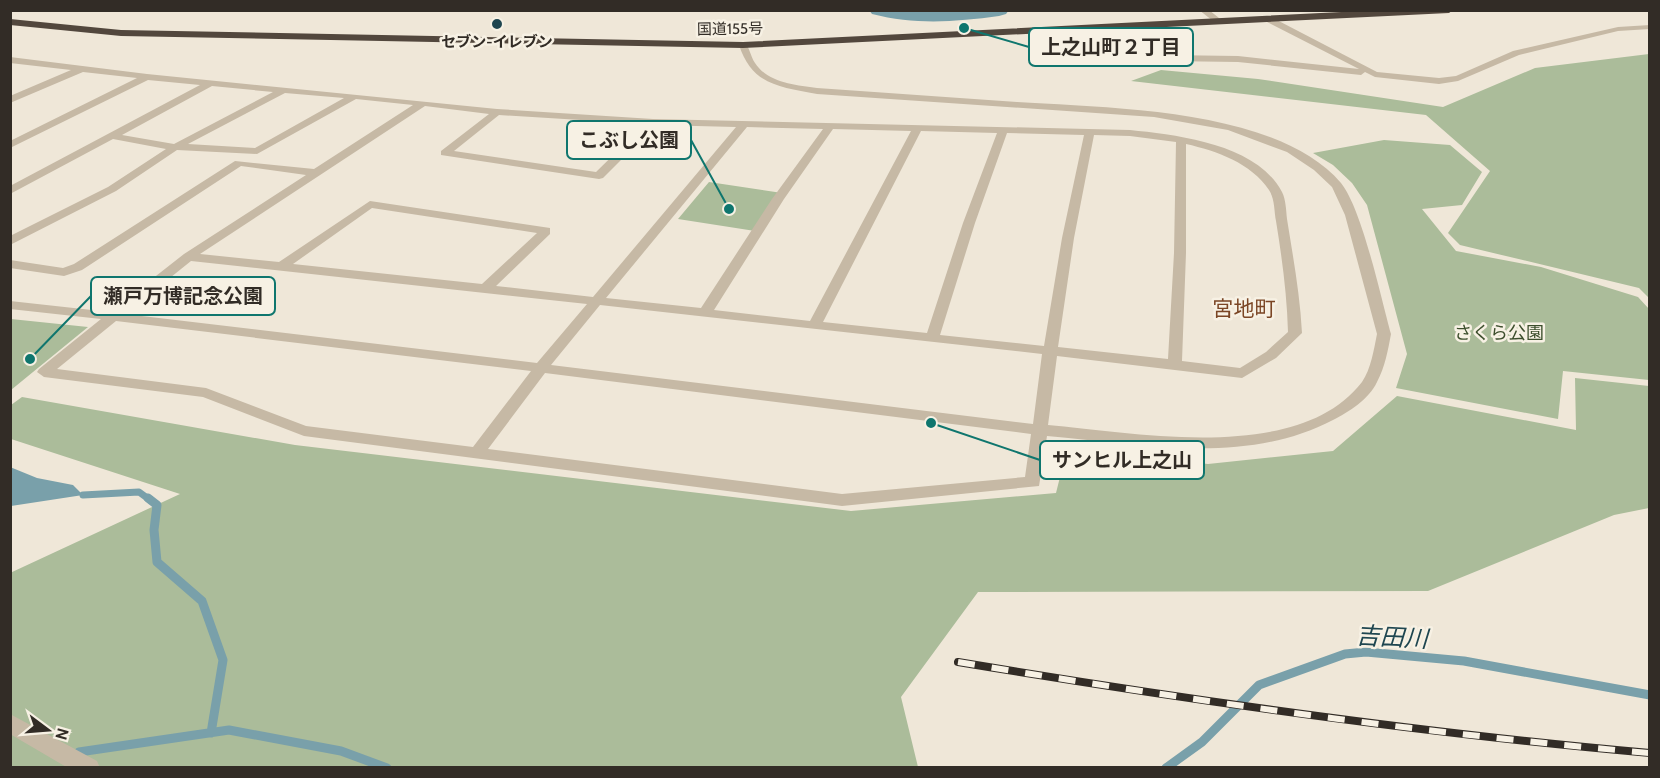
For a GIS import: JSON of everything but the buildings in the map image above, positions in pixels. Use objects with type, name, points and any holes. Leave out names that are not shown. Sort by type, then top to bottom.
[{"type":"highway","name":"国道155号","points":[[10,22],[121,33],[743,45],[1449,10]]},
{"type":"street","points":[[1203,10],[1220,22]]},
{"type":"street","points":[[1270,20],[1376,74]]},
{"type":"street","points":[[1044,30],[1048,44],[1166,58],[1238,59],[1439,81],[1458,78],[1516,53],[1618,29],[1650,27]]},
{"type":"street","points":[[10,305],[1041,430],[1200,444],[1238,442],[1305,428],[1346,407],[1371,382],[1381,352],[1384,334],[1351,215],[1337,186],[1318,168],[1291,150],[1230,127],[1155,114],[817,91],[795,87],[771,81],[754,71],[747,60],[743,45]]},
{"type":"street","points":[[10,60],[147,77],[497,112],[743,125],[1130,133],[1181,139],[1245,162],[1259,171],[1276,192],[1290,268],[1294,333],[1271,354],[1242,373],[188,257]]},
{"type":"street","points":[[10,67],[23,62]]},
{"type":"street","points":[[10,100],[82,69]]},
{"type":"street","points":[[10,145],[147,77]]},
{"type":"street","points":[[10,192],[210,83]]},
{"type":"street","points":[[10,241],[112,189],[175,147],[283,90]]},
{"type":"street","points":[[111,136],[175,147],[257,151],[352,98]]},
{"type":"street","points":[[423,103],[188,257],[44,372],[206,393],[304,431],[842,500],[1033,482],[1068,238],[1090,132]]},
{"type":"street","points":[[497,112],[445,153],[599,176],[653,122]]},
{"type":"street","points":[[477,453],[541,368],[743,125]]},
{"type":"street","points":[[705,313],[778,199],[829,127]]},
{"type":"street","points":[[815,325],[917,129]]},
{"type":"street","points":[[932,338],[969,223],[1003,131]]},
{"type":"street","points":[[1175,365],[1180,253],[1181,139]]},
{"type":"street","points":[[10,264],[64,272],[78,267],[239,163],[318,173]]},
{"type":"street","points":[[282,266],[370,204],[546,231],[485,289]]},
{"type":"street","points":[[10,723],[89,768]]},
{"type":"green space","points":[[1649,54],[1649,298],[1639,288],[1460,245],[1448,233],[1490,171],[1426,115],[1131,81],[1161,70],[1258,79],[1443,107],[1535,68]]},
{"type":"green space","name":"さくら公園","points":[[1384,140],[1450,145],[1482,172],[1462,205],[1422,209],[1456,251],[1541,267],[1638,297],[1649,309],[1649,380],[1563,371],[1558,419],[1396,388],[1407,354],[1367,205],[1352,183],[1333,165],[1313,153]]},
{"type":"green space","points":[[709,182],[782,193],[755,231],[678,219]]},
{"type":"green space","points":[[11,319],[88,327],[11,390]]},
{"type":"green space","points":[[1575,378],[1649,386],[1649,508],[1614,515],[1428,591],[978,592],[901,697],[918,767],[11,767],[10,573],[180,494],[11,439],[11,405],[22,397],[295,445],[851,511],[1056,493],[1067,449],[1208,464],[1333,451],[1397,396],[1576,430]]},
{"type":"water","points":[[10,467],[37,478],[73,485],[83,495],[11,506]]},
{"type":"waterway","points":[[879,10],[924,16],[999,10]]},
{"type":"waterway","points":[[83,495],[139,492],[150,500]]},
{"type":"waterway","points":[[148,498],[157,505],[154,530],[157,562],[202,601],[223,660],[211,733]]},
{"type":"waterway","name":"吉田川","points":[[1166,768],[1202,742],[1259,685],[1345,654],[1366,652],[1464,661],[1650,695]]},
{"type":"waterway","points":[[211,733],[229,730],[341,751],[387,768]]},
{"type":"waterway","points":[[79,752],[211,733]]},
{"type":"railway","points":[[958,662],[1303,714],[1476,736],[1650,753]]},
{"type":"place","name":"セブン-イレブン","points":[[497,24]]},
{"type":"place","name":"上之山町２丁目","points":[[964,28]]},
{"type":"place","name":"こぶし公園","points":[[729,209]]},
{"type":"place","name":"瀬戸万博記念公園","points":[[30,359]]},
{"type":"place","name":"サンヒル上之山","points":[[931,423]]},
{"type":"district","name":"宮地町","points":[[1244,308]]}]
